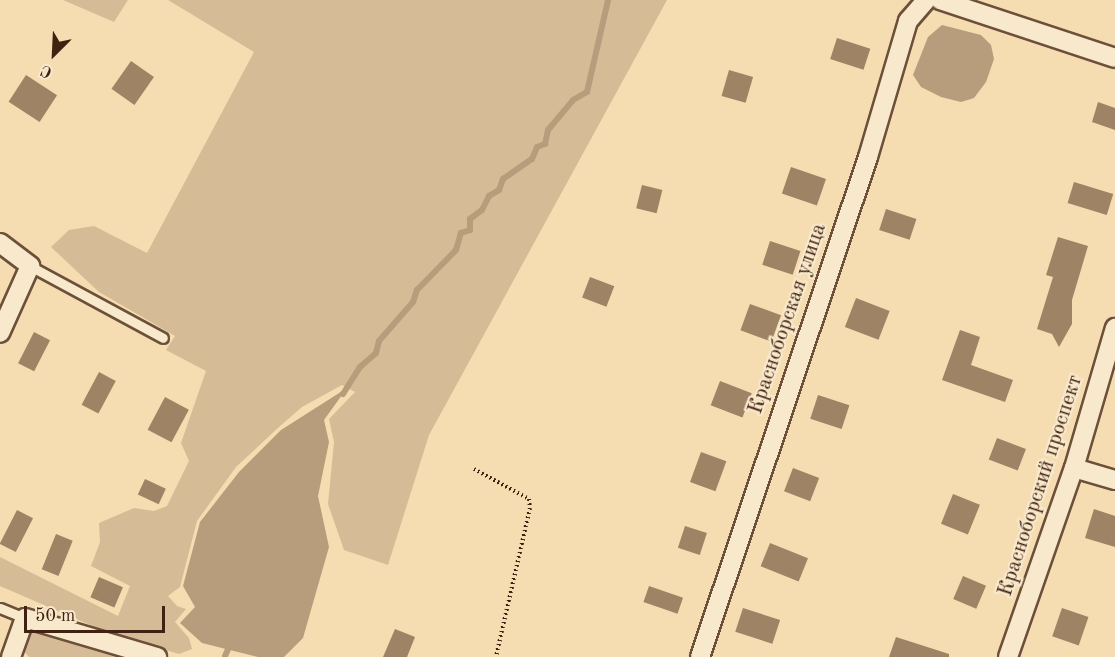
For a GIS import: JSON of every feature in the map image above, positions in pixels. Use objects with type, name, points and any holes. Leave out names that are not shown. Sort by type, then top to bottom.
[{"type":"street","name":"Красноборская улица","points":[[700,657],[868,157],[908,21],[926,0]]},
{"type":"street","points":[[940,0],[1115,58]]},
{"type":"street","points":[[0,243],[30,266],[0,333]]},
{"type":"street","name":"Красноборский проспект","points":[[1008,657],[1074,468],[1115,328]]},
{"type":"street","points":[[1074,468],[1115,480]]},
{"type":"street","points":[[11,657],[25,618],[157,657]]},
{"type":"lane","points":[[30,266],[163,338]]},
{"type":"lane","points":[[0,609],[25,618]]},
{"type":"path","points":[[474,469],[529,499],[530,508],[496,657]]},
{"type":"shaded area","points":[[63,0],[128,0],[114,22]]},
{"type":"shaded area","points":[[168,0],[667,0],[429,435],[388,565],[344,550],[328,504],[334,442],[329,419],[355,392],[342,385],[302,407],[236,467],[197,521],[180,587],[168,596],[177,606],[186,609],[175,622],[189,638],[192,649],[179,654],[104,631],[0,586],[0,557],[118,616],[130,586],[91,566],[100,542],[99,523],[134,508],[154,511],[167,506],[189,461],[181,443],[206,371],[166,350],[175,336],[99,292],[51,247],[69,230],[94,226],[147,253],[254,52]]},
{"type":"shaded area","points":[[942,25],[981,35],[991,45],[994,59],[986,82],[974,98],[961,102],[941,97],[921,87],[913,75],[928,37]]},
{"type":"shaded area","points":[[347,388],[324,420],[329,442],[318,496],[329,547],[303,638],[284,657],[258,657],[202,643],[180,623],[195,607],[183,586],[200,522],[239,472],[281,430]]},
{"type":"shaded area","points":[[30,628],[134,657],[29,657],[22,649]]},
{"type":"building","points":[[837,38],[870,49],[863,70],[830,59]]},
{"type":"building","points":[[131,61],[154,77],[134,105],[111,89]]},
{"type":"building","points":[[729,70],[753,77],[746,103],[722,96]]},
{"type":"building","points":[[26,75],[57,95],[40,122],[9,102]]},
{"type":"building","points":[[1098,102],[1115,108],[1115,130],[1092,122]]},
{"type":"building","points":[[791,167],[826,179],[817,206],[782,193]]},
{"type":"building","points":[[1074,182],[1113,194],[1107,215],[1068,203]]},
{"type":"building","points":[[642,185],[662,190],[657,213],[636,208]]},
{"type":"building","points":[[886,209],[916,219],[910,240],[879,230]]},
{"type":"building","points":[[1058,237],[1088,246],[1072,300],[1072,324],[1059,347],[1052,334],[1037,329],[1053,277],[1046,275]]},
{"type":"building","points":[[770,241],[800,251],[793,275],[762,265]]},
{"type":"building","points":[[590,277],[614,286],[606,307],[582,298]]},
{"type":"building","points":[[856,298],[890,311],[878,340],[845,327]]},
{"type":"building","points":[[750,304],[781,315],[771,342],[740,330]]},
{"type":"building","points":[[960,330],[980,337],[971,365],[1013,380],[1005,402],[942,380]]},
{"type":"building","points":[[34,332],[50,340],[34,371],[18,363]]},
{"type":"building","points":[[99,372],[116,381],[98,414],[82,405]]},
{"type":"building","points":[[720,381],[752,393],[742,417],[711,405]]},
{"type":"building","points":[[818,395],[849,405],[842,429],[810,419]]},
{"type":"building","points":[[165,397],[189,410],[171,442],[148,430]]},
{"type":"building","points":[[997,438],[1026,449],[1018,471],[989,459]]},
{"type":"building","points":[[701,452],[726,461],[715,491],[690,482]]},
{"type":"building","points":[[793,468],[819,478],[810,501],[784,491]]},
{"type":"building","points":[[145,479],[166,489],[159,504],[138,494]]},
{"type":"building","points":[[953,494],[980,505],[968,535],[941,524]]},
{"type":"building","points":[[1094,509],[1115,516],[1115,547],[1085,538]]},
{"type":"building","points":[[17,510],[33,518],[16,552],[0,543]]},
{"type":"building","points":[[685,526],[707,533],[700,555],[678,548]]},
{"type":"building","points":[[56,534],[73,541],[58,576],[42,569]]},
{"type":"building","points":[[770,543],[808,558],[799,582],[761,566]]},
{"type":"building","points":[[963,576],[986,586],[976,609],[953,599]]},
{"type":"building","points":[[99,577],[123,587],[114,607],[90,597]]},
{"type":"building","points":[[649,586],[683,598],[678,614],[643,602]]},
{"type":"building","points":[[743,608],[780,620],[772,644],[735,632]]},
{"type":"building","points":[[1062,608],[1088,617],[1079,645],[1052,636]]},
{"type":"building","points":[[395,629],[415,637],[407,657],[383,657]]},
{"type":"building","points":[[896,637],[949,654],[949,657],[889,657]]},
{"type":"waterway","points":[[343,394],[360,367],[376,353],[379,341],[413,302],[417,290],[456,250],[461,233],[470,230],[470,219],[482,210],[489,196],[499,190],[503,179],[532,159],[537,147],[545,144],[548,130],[573,100],[587,92],[608,0]]},
{"type":"waterway","points":[[225,656],[230,645]]}]
